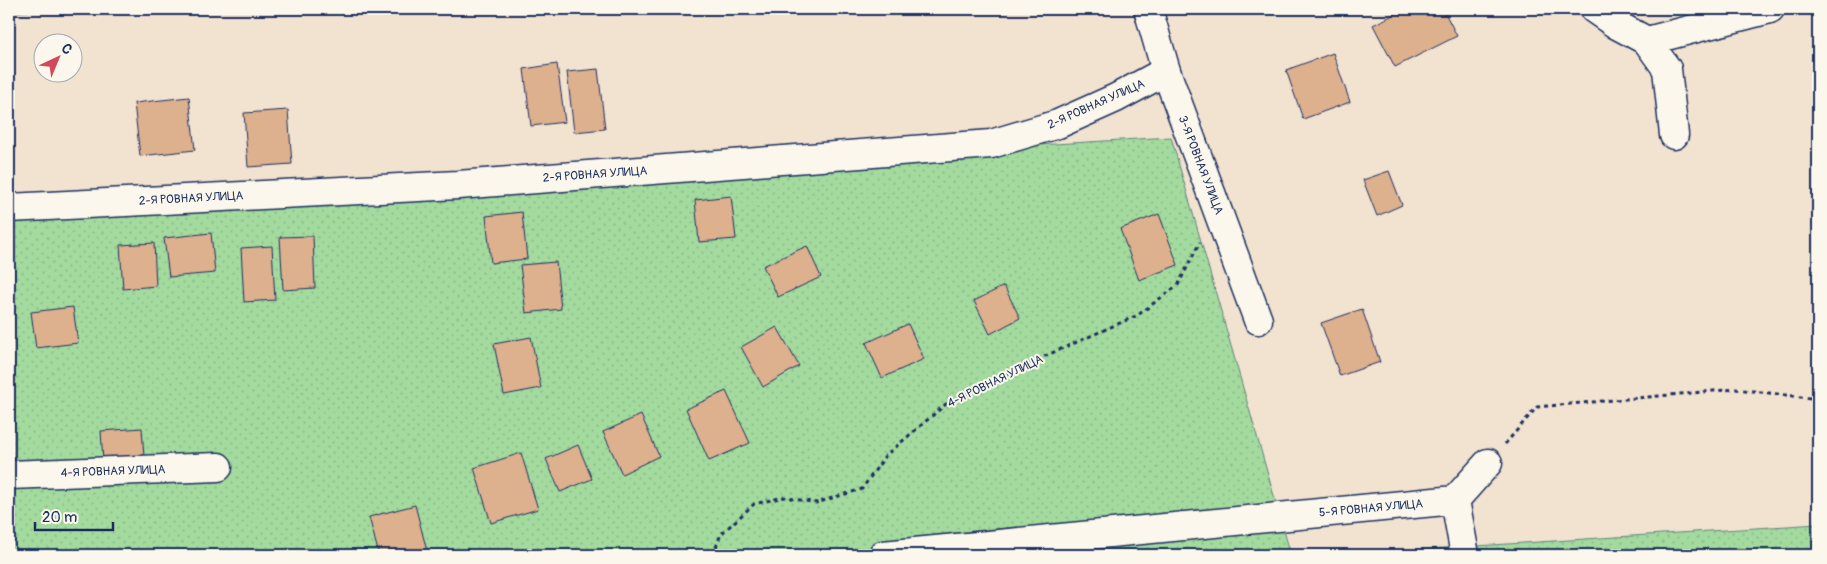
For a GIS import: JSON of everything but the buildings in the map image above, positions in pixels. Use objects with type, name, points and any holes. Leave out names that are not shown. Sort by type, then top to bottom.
[{"type":"street","name":"3-Я РОВНАЯ УЛИЦА","points":[[1148,9],[1166,71],[1258,320]]},
{"type":"street","points":[[1594,9],[1616,25],[1647,41],[1667,70],[1674,135]]},
{"type":"street","points":[[1647,41],[1770,9]]},
{"type":"street","name":"2-Я РОВНАЯ УЛИЦА","points":[[9,208],[458,185],[991,144],[1058,124],[1116,98],[1166,71]]},
{"type":"street","points":[[1465,555],[1455,500],[1488,464]]},
{"type":"street","name":"4-Я РОВНАЯ УЛИЦА","points":[[9,475],[218,467]]},
{"type":"street","name":"5-Я РОВНАЯ УЛИЦА","points":[[883,555],[1455,500]]},
{"type":"path","name":"4-Я РОВНАЯ УЛИЦА","points":[[713,555],[721,534],[754,504],[784,497],[816,503],[862,489],[885,456],[946,404],[1018,368],[1138,315],[1178,284],[1218,209]]},
{"type":"path","points":[[1488,464],[1537,407],[1736,389],[1818,399]]},
{"type":"green space","points":[[1171,137],[1291,555],[9,555],[9,207]]},
{"type":"green space","points":[[1818,524],[1818,555],[1337,555]]}]
